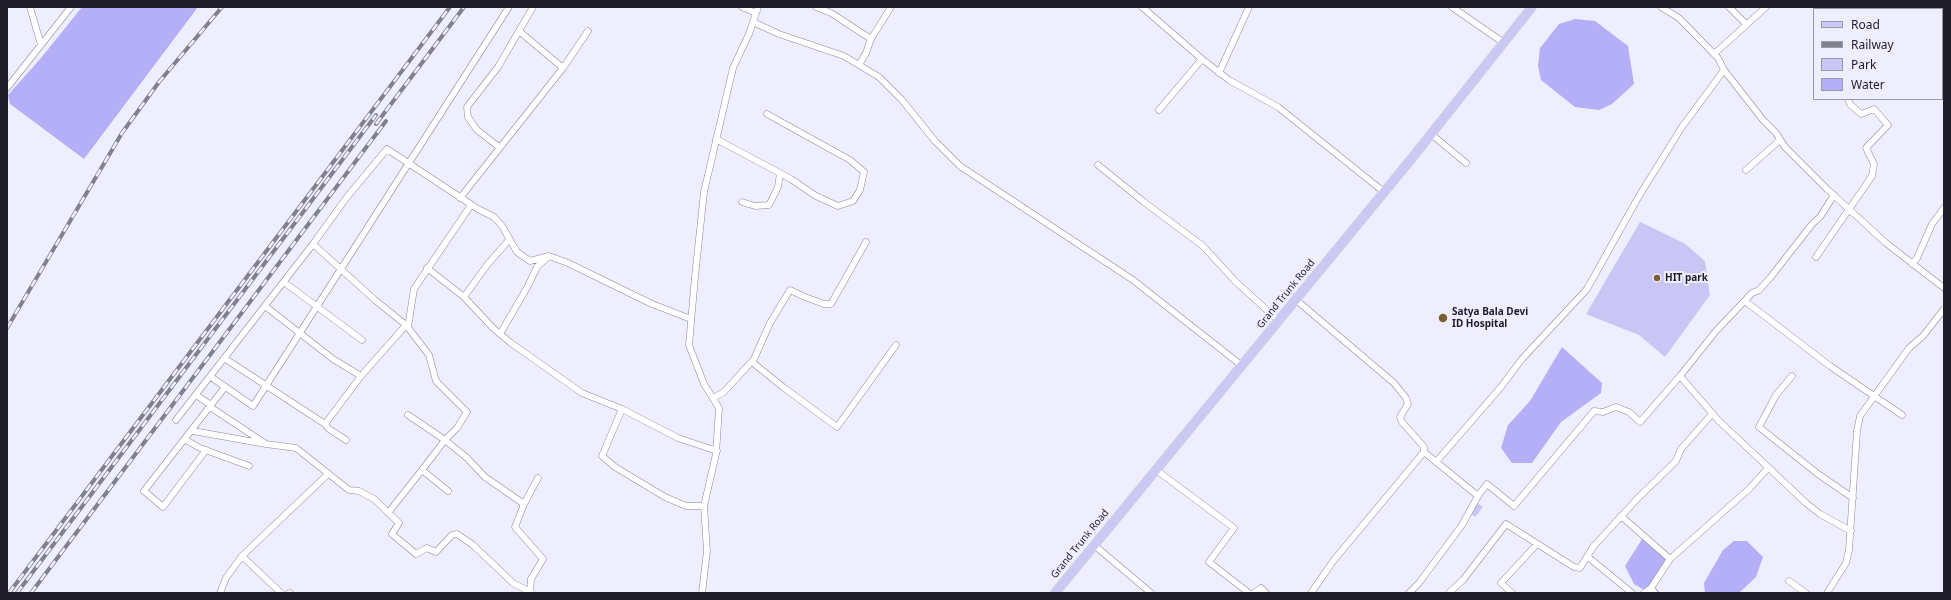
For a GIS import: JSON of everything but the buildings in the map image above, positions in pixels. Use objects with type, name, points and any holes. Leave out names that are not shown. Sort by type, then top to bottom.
[{"type":"main road","name":"Grand Trunk Road","points":[[1055,593],[1384,192],[1532,7]]},
{"type":"street","points":[[30,7],[41,45]]},
{"type":"street","points":[[7,88],[71,7]]},
{"type":"street","points":[[210,377],[252,406],[509,7]]},
{"type":"street","points":[[499,147],[473,124],[468,117],[467,108],[498,67],[533,7]]},
{"type":"street","points":[[702,593],[707,551],[704,506],[716,451],[719,408],[704,384],[688,345],[704,192],[732,68],[749,34],[757,10],[742,7]]},
{"type":"street","points":[[816,7],[831,14],[871,39]]},
{"type":"street","points":[[859,65],[866,53],[871,39],[891,7]]},
{"type":"street","points":[[1142,7],[1219,73],[1262,100],[1278,107],[1384,192]]},
{"type":"street","points":[[1219,73],[1249,7]]},
{"type":"street","points":[[1452,7],[1504,43]]},
{"type":"street","points":[[1661,7],[1679,18],[1714,54],[1748,103],[1780,140],[1834,195],[1912,264],[1944,288]]},
{"type":"street","points":[[1729,7],[1746,24]]},
{"type":"street","points":[[1714,54],[1766,7]]},
{"type":"street","points":[[753,22],[779,34],[844,56],[880,77],[902,100],[935,141],[960,166],[1133,280],[1241,365]]},
{"type":"street","points":[[519,31],[563,68]]},
{"type":"street","points":[[460,198],[563,68],[588,31]]},
{"type":"street","points":[[1159,110],[1202,59]]},
{"type":"street","points":[[1436,462],[1501,387],[1522,359],[1587,289],[1639,196],[1682,126],[1724,70]]},
{"type":"street","points":[[1816,257],[1850,210],[1872,176],[1874,164],[1866,148],[1888,125],[1874,109],[1861,114],[1850,104],[1848,100]]},
{"type":"street","points":[[716,139],[780,173],[816,196],[838,206],[853,201],[860,190],[864,172],[838,153],[767,114]]},
{"type":"street","points":[[1431,134],[1466,163]]},
{"type":"street","points":[[1746,170],[1780,140]]},
{"type":"street","points":[[176,420],[284,282],[347,197],[387,149],[460,198],[494,217],[502,226],[508,240],[516,252],[530,261],[549,256],[568,263],[652,304],[691,319]]},
{"type":"street","points":[[1098,165],[1203,246],[1236,282],[1278,320]]},
{"type":"street","points":[[742,202],[755,206],[769,205],[778,187],[780,173]]},
{"type":"street","points":[[1409,593],[1419,583],[1462,525],[1486,484],[1514,506],[1594,411],[1603,412],[1616,407],[1629,412],[1640,422],[1680,376],[1703,345],[1752,293],[1759,290],[1774,273],[1806,231],[1820,217],[1834,195]]},
{"type":"street","points":[[325,424],[361,376],[407,326],[414,289],[471,204]]},
{"type":"street","points":[[1912,264],[1932,224],[1944,208]]},
{"type":"street","points":[[464,298],[487,265],[508,240]]},
{"type":"street","points":[[713,398],[724,392],[752,362],[778,308],[790,290],[824,304],[831,304],[866,242]]},
{"type":"street","points":[[313,244],[375,300],[407,326],[429,355],[436,381],[467,412],[457,428],[444,440],[388,513]]},
{"type":"street","points":[[500,334],[528,286],[537,267],[549,256]]},
{"type":"street","points":[[427,268],[464,298],[500,334],[582,393],[622,409],[678,438],[716,451]]},
{"type":"street","points":[[284,282],[362,340]]},
{"type":"street","points":[[1296,299],[1394,383],[1406,398],[1408,404],[1400,417],[1402,422],[1424,447],[1424,452],[1478,496]]},
{"type":"street","points":[[1745,301],[1830,366],[1902,415]]},
{"type":"street","points":[[265,306],[333,359],[361,376]]},
{"type":"street","points":[[1827,593],[1846,563],[1851,531],[1857,425],[1860,416],[1909,348],[1923,336],[1944,309]]},
{"type":"street","points":[[752,362],[783,388],[837,427],[896,345]]},
{"type":"street","points":[[224,358],[266,384],[346,440]]},
{"type":"street","points":[[1680,376],[1712,414],[1768,468],[1820,514],[1851,531]]},
{"type":"street","points":[[1792,376],[1776,395],[1759,427],[1818,474],[1853,498]]},
{"type":"street","points":[[206,450],[164,507],[144,491],[186,440],[225,387]]},
{"type":"street","points":[[196,395],[266,444]]},
{"type":"street","points":[[622,409],[602,456],[615,467],[665,498],[686,506],[704,506]]},
{"type":"street","points":[[1449,593],[1463,580],[1506,524],[1578,568],[1583,565],[1593,547],[1621,516],[1676,461],[1681,449],[1712,414]]},
{"type":"street","points":[[408,415],[453,446],[485,476],[524,504]]},
{"type":"street","points":[[193,431],[296,448],[349,490],[359,491],[374,499],[399,523],[392,534],[416,554],[427,548],[436,552],[452,535],[457,534],[473,545],[500,573],[513,583],[531,593],[531,579],[543,559],[515,527],[524,504],[538,478]]},
{"type":"street","points":[[186,440],[206,450],[249,466]]},
{"type":"street","points":[[1311,593],[1334,560],[1424,452]]},
{"type":"street","points":[[1644,593],[1653,590],[1670,559],[1749,489],[1768,468]]},
{"type":"street","points":[[422,470],[448,491]]},
{"type":"street","points":[[1155,470],[1234,528],[1209,562],[1249,593]]},
{"type":"street","points":[[220,593],[226,578],[242,556],[328,474]]},
{"type":"street","points":[[1621,516],[1670,559]]},
{"type":"street","points":[[1512,593],[1501,583],[1537,544]]},
{"type":"street","points":[[1094,545],[1151,593]]},
{"type":"street","points":[[242,556],[281,593]]},
{"type":"street","points":[[1588,557],[1632,593]]},
{"type":"street","points":[[1789,581],[1806,593]]},
{"type":"street","points":[[1254,593],[1261,588],[1266,593]]},
{"type":"green space","name":"HIT park","points":[[1640,222],[1684,243],[1705,261],[1710,295],[1665,357],[1639,335],[1586,314]]},
{"type":"green space","points":[[1477,503],[1483,507],[1475,517],[1469,512]]},
{"type":"water","points":[[82,7],[198,7],[84,159],[10,104],[8,95],[41,58]]},
{"type":"water","points":[[1575,19],[1595,21],[1628,46],[1634,84],[1612,104],[1599,110],[1575,107],[1541,80],[1538,66],[1540,48],[1559,24]]},
{"type":"water","points":[[1562,347],[1602,383],[1601,393],[1561,422],[1532,463],[1512,463],[1501,448],[1508,425],[1530,401]]},
{"type":"water","points":[[1644,536],[1667,552],[1670,565],[1648,592],[1634,584],[1625,566]]},
{"type":"water","points":[[1734,541],[1747,541],[1763,557],[1756,577],[1739,593],[1705,593],[1704,583],[1723,550]]},
{"type":"railway","points":[[7,328],[122,133],[159,82],[222,7]]},
{"type":"railway","points":[[9,593],[450,7]]},
{"type":"railway","points":[[376,124],[464,7]]},
{"type":"railway","points":[[17,593],[376,115]]},
{"type":"railway","points":[[31,593],[386,121]]},
{"type":"place","name":"HIT park","points":[[1657,278]]},
{"type":"place","name":"Satya Bala Devi ID Hospital","points":[[1443,318]]}]
